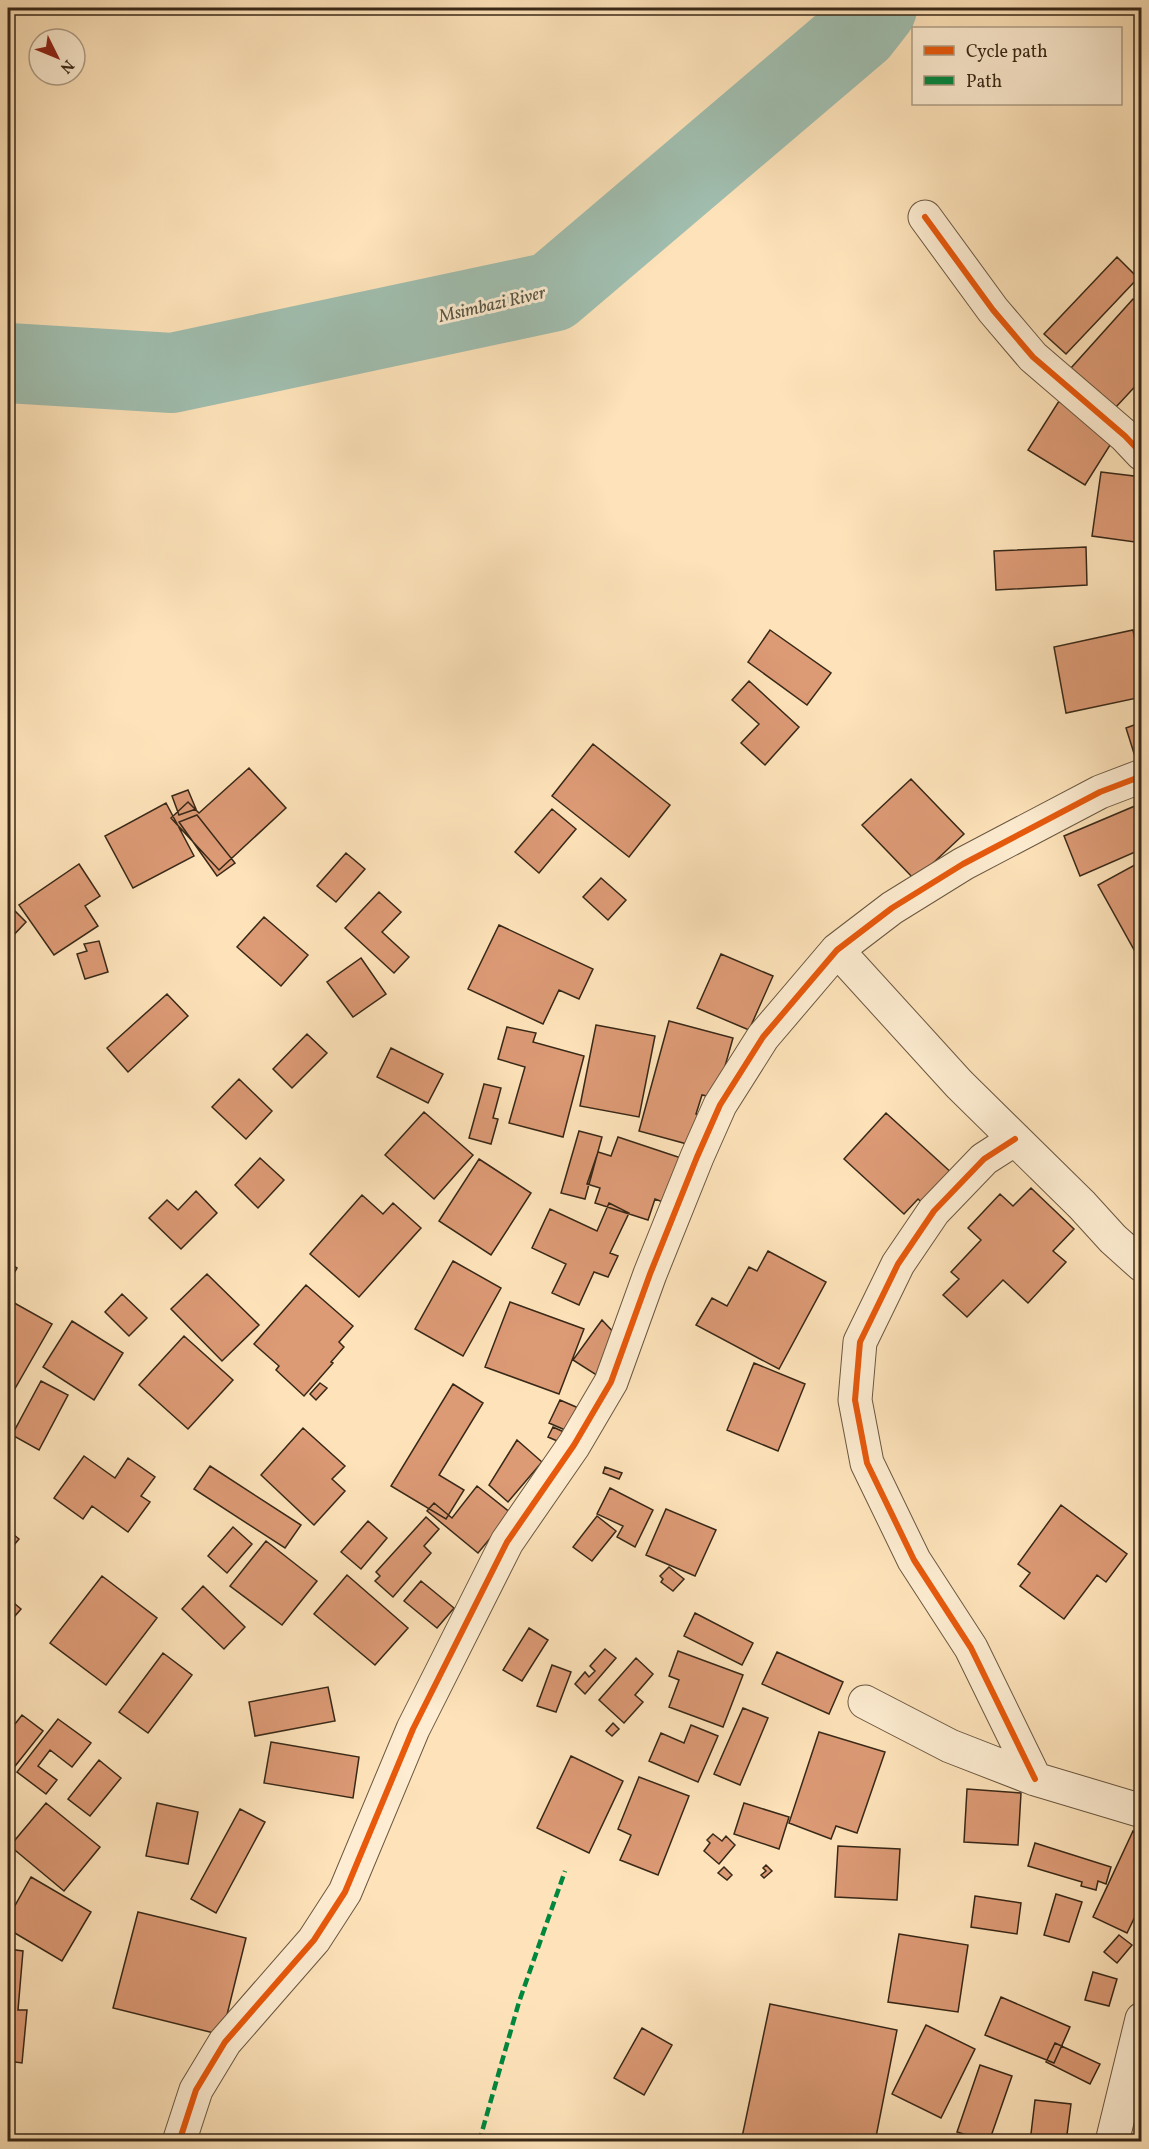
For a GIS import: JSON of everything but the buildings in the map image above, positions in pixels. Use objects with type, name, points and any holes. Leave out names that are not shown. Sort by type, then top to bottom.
[{"type":"street","points":[[925,217],[993,310],[1033,357],[1125,436],[1142,454]]},
{"type":"street","points":[[179,2142],[196,2091],[225,2042],[314,1940],[345,1892],[413,1729],[507,1542],[579,1436],[611,1382],[650,1274],[697,1156],[720,1105],[763,1037],[837,950],[892,908],[963,864],[1100,792],[1142,776]]},
{"type":"street","points":[[837,950],[959,1084],[1082,1205],[1113,1239],[1142,1265]]},
{"type":"street","points":[[1015,1139],[984,1159],[934,1210],[898,1264],[860,1342],[855,1400],[867,1463],[914,1560],[971,1648],[1035,1779]]},
{"type":"street","points":[[865,1702],[950,1746],[1035,1779],[1142,1811]]},
{"type":"street","points":[[1112,2142],[1142,2019]]},
{"type":"waterway","name":"Msimbazi River","points":[[8,363],[172,373],[552,292],[859,31],[877,8]]},
{"type":"marked path","points":[[479,2142],[519,2002],[565,1871]]},
{"type":"cycle path","points":[[925,217],[993,310],[1033,357],[1125,436],[1142,454]]},
{"type":"cycle path","points":[[179,2142],[196,2090],[225,2042],[314,1940],[345,1892],[413,1729],[507,1542],[574,1445],[611,1382],[650,1274],[697,1157],[720,1105],[763,1037],[837,950],[892,908],[963,864],[1100,792],[1142,776]]},
{"type":"cycle path","points":[[1015,1139],[984,1159],[934,1211],[898,1264],[860,1342],[855,1400],[867,1463],[914,1560],[971,1648],[1035,1779]]}]
